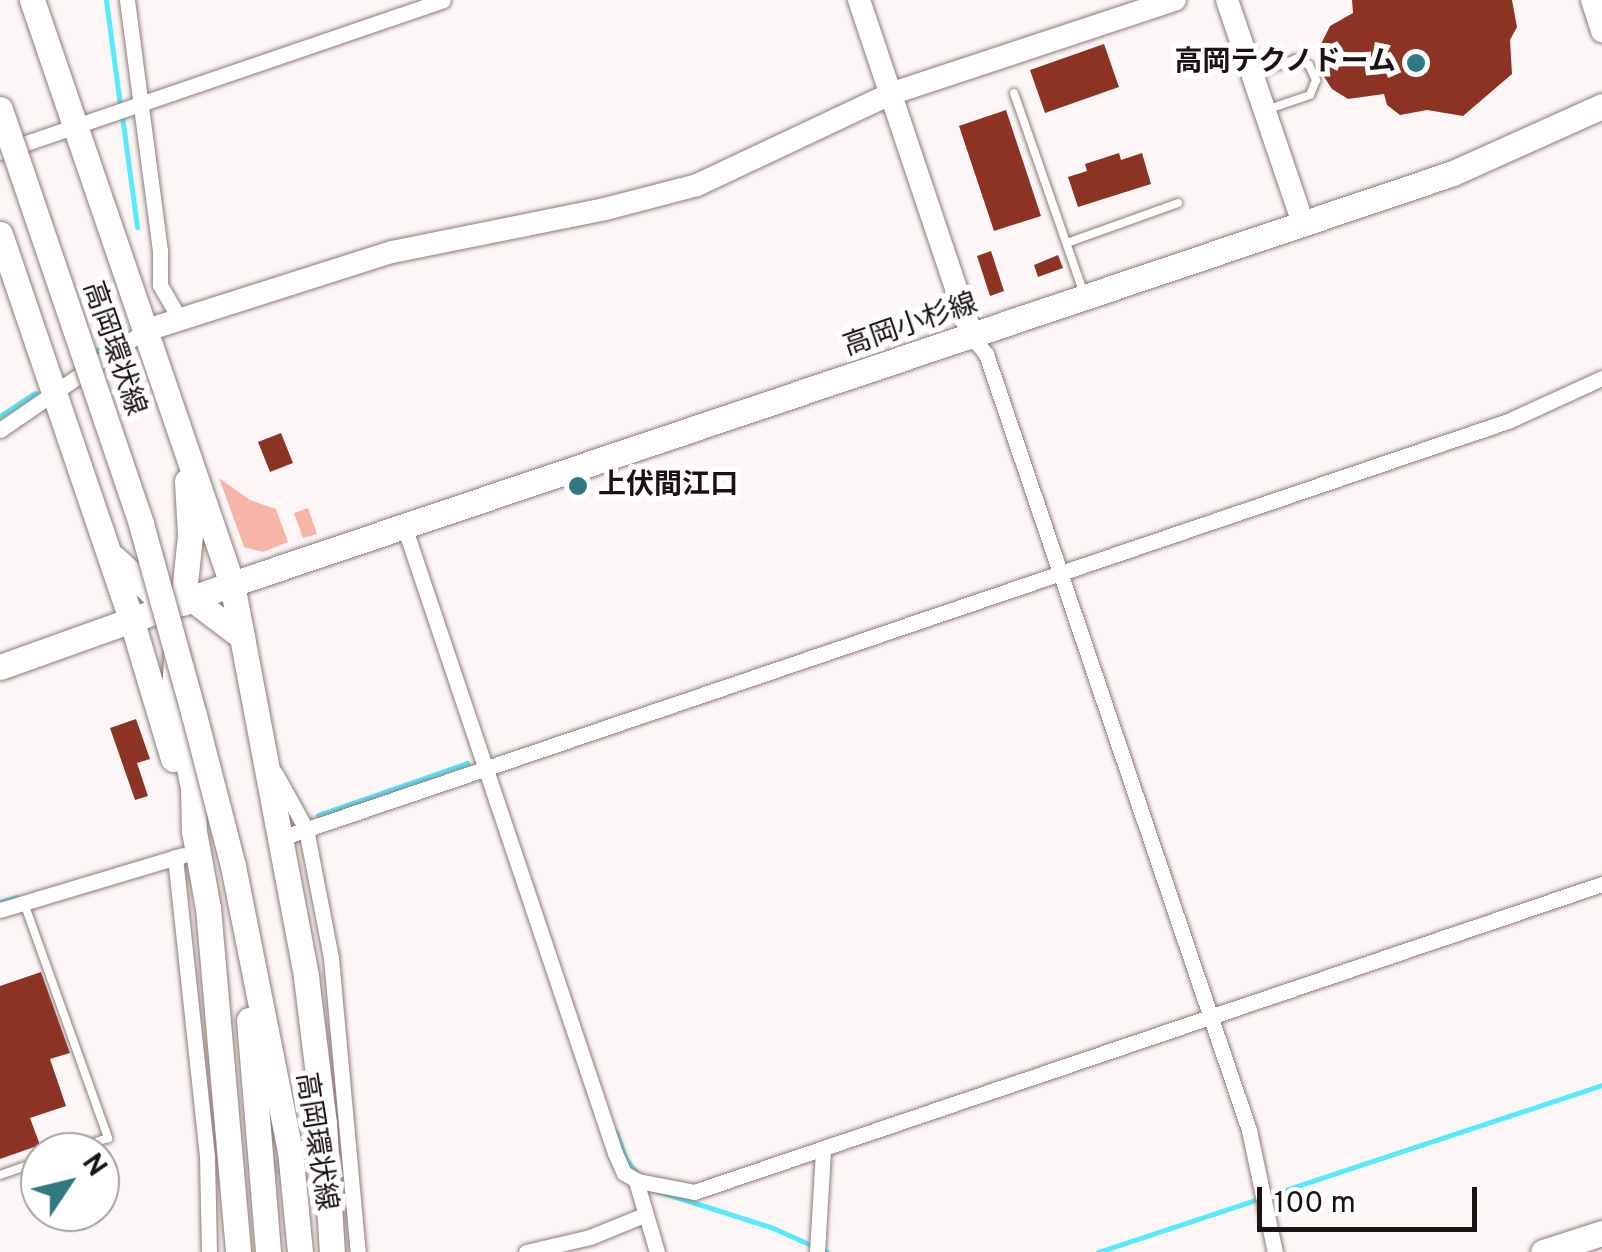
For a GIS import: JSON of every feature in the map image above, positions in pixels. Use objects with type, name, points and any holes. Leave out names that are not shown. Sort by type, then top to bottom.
[{"type":"main road","points":[[32,0],[232,584],[306,977],[324,1123],[332,1252]]},
{"type":"main road","name":"高岡小杉線","points":[[232,584],[973,338],[1452,173],[1602,106]]},
{"type":"main road","name":"高岡環状線","points":[[0,108],[142,524],[233,866],[290,1150],[300,1252]]},
{"type":"main road","points":[[0,234],[103,547],[132,622],[188,846],[208,908],[238,1252]]},
{"type":"main road","points":[[186,456],[190,535],[174,693],[194,788],[188,846]]},
{"type":"main road","points":[[103,547],[180,604],[242,637]]},
{"type":"main road","points":[[0,667],[232,584]]},
{"type":"main road","name":"高岡環状線","points":[[233,866],[268,1252]]},
{"type":"main road","points":[[1543,1252],[1602,1232]]},
{"type":"street","points":[[127,0],[160,251],[160,285],[180,318]]},
{"type":"street","points":[[0,152],[443,0]]},
{"type":"street","points":[[859,0],[973,338],[986,354],[1249,1130],[1275,1252]]},
{"type":"street","points":[[0,430],[144,331],[392,252],[604,209],[697,185],[890,94],[1175,0]]},
{"type":"street","points":[[1227,0],[1304,223]]},
{"type":"street","points":[[1592,0],[1602,31]]},
{"type":"street","points":[[281,838],[1508,420],[1602,378]]},
{"type":"street","points":[[405,528],[616,1153],[624,1173],[637,1181],[694,1192],[823,1152],[1602,884]]},
{"type":"street","points":[[263,751],[306,830],[332,958],[358,1252]]},
{"type":"street","points":[[0,910],[188,846],[208,1157],[209,1252]]},
{"type":"street","points":[[816,1252],[823,1152]]},
{"type":"street","points":[[637,1181],[657,1252]]},
{"type":"street","points":[[526,1252],[590,1237],[644,1215]]},
{"type":"lane","points":[[1252,75],[1296,59],[1304,61],[1313,72],[1315,87],[1310,95],[1264,111]]},
{"type":"lane","points":[[1014,93],[1086,298]]},
{"type":"lane","points":[[1067,243],[1178,203]]},
{"type":"lane","points":[[24,903],[106,1132]]},
{"type":"shaded area","points":[[219,478],[250,500],[276,509],[288,542],[263,552],[244,547]]},
{"type":"shaded area","points":[[308,508],[317,534],[303,538],[294,513]]},
{"type":"building","name":"高岡テクノドーム","points":[[1352,0],[1512,0],[1517,27],[1510,40],[1512,74],[1463,116],[1427,110],[1400,115],[1387,105],[1384,94],[1348,99],[1332,89],[1319,69],[1319,48],[1330,26],[1353,13]]},
{"type":"building","points":[[1104,44],[1119,87],[1045,113],[1030,70]]},
{"type":"building","points":[[1006,110],[1041,216],[994,231],[959,126]]},
{"type":"building","points":[[1119,153],[1121,160],[1142,153],[1151,184],[1078,207],[1068,177],[1087,171],[1085,164]]},
{"type":"building","points":[[991,251],[1004,291],[990,296],[977,256]]},
{"type":"building","points":[[1058,255],[1063,268],[1038,277],[1034,265]]},
{"type":"building","points":[[281,433],[293,463],[270,472],[258,442]]},
{"type":"building","points":[[136,719],[150,759],[137,763],[148,796],[135,800],[110,728]]},
{"type":"building","points":[[41,972],[70,1053],[50,1059],[66,1106],[30,1118],[35,1132],[20,1132],[20,1152],[0,1159],[0,986]]},
{"type":"waterway","points":[[106,0],[120,105]]},
{"type":"waterway","points":[[122,116],[137,227]]},
{"type":"waterway","points":[[93,353],[113,338]]},
{"type":"waterway","points":[[0,416],[35,393]]},
{"type":"waterway","points":[[318,815],[467,763],[471,770]]},
{"type":"waterway","points":[[0,902],[16,897]]},
{"type":"waterway","points":[[1098,1252],[1602,1085]]},
{"type":"waterway","points":[[616,1132],[626,1159],[638,1175]]},
{"type":"waterway","points":[[648,1188],[773,1228],[827,1252]]},
{"type":"tunnel","points":[[226,1159],[352,1179]]},
{"type":"place","name":"高岡テクノドーム","points":[[1416,63]]},
{"type":"place","name":"上伏間江口","points":[[578,486]]}]
